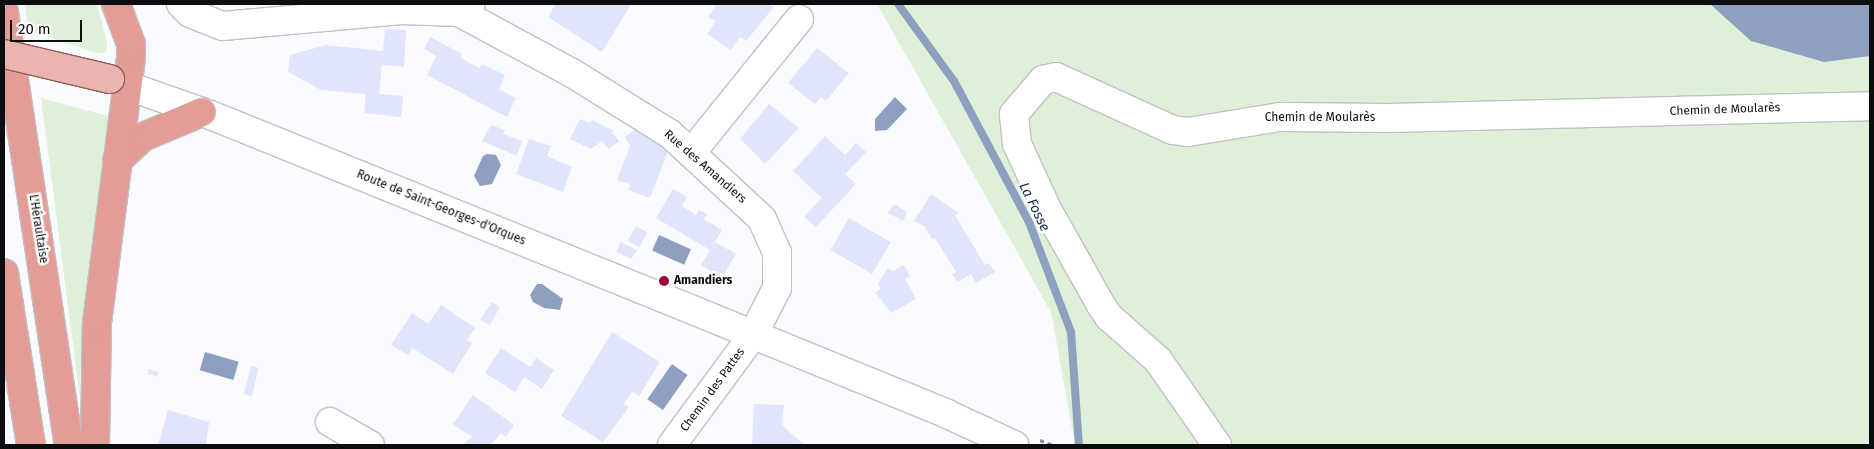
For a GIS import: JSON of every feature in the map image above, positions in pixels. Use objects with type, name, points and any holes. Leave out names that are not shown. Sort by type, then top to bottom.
[{"type":"highway","points":[[95,445],[97,323],[116,161],[119,82],[131,44],[116,4]]},
{"type":"highway","name":"L'Héraultaise","points":[[4,12],[69,445]]},
{"type":"highway","points":[[116,161],[143,137],[202,112]]},
{"type":"highway","points":[[4,272],[31,445]]},
{"type":"main road","name":"Route de Saint-Georges-d'Orques","points":[[4,54],[119,82]]},
{"type":"street","points":[[181,4],[190,13],[223,26],[402,10],[465,8]]},
{"type":"street","name":"Rue des Amandiers","points":[[465,8],[670,134],[762,219],[777,253],[777,288],[765,317],[753,335]]},
{"type":"street","points":[[692,153],[799,19]]},
{"type":"street","name":"Chemin de Moularès","points":[[1217,445],[1158,360],[1100,305],[1047,209],[1017,144],[1014,114],[1043,80],[1056,77],[1173,130],[1188,132],[1280,117],[1389,118],[1870,106]]},
{"type":"street","name":"Route de Saint-Georges-d'Orques","points":[[119,82],[202,112],[753,335],[946,414],[1014,445]]},
{"type":"street","name":"Chemin des Pattes","points":[[672,445],[753,335]]},
{"type":"street","points":[[330,422],[370,445]]},
{"type":"green space","points":[[25,4],[97,4],[107,42],[106,52],[96,53],[28,30]]},
{"type":"green space","points":[[877,4],[1870,4],[1870,440],[1865,445],[1075,445],[1051,312]]},
{"type":"green space","points":[[41,98],[108,116],[80,398]]},
{"type":"water","points":[[1710,4],[1870,4],[1870,56],[1824,62],[1751,41]]},
{"type":"water","points":[[895,97],[907,109],[887,130],[875,131],[875,119]]},
{"type":"water","points":[[487,154],[496,155],[501,165],[492,184],[480,186],[474,176],[483,156]]},
{"type":"water","points":[[659,235],[691,249],[684,265],[652,251]]},
{"type":"water","points":[[537,284],[542,284],[563,299],[560,310],[544,308],[533,302],[530,295]]},
{"type":"water","points":[[205,352],[239,362],[233,380],[200,370]]},
{"type":"water","points":[[672,364],[688,375],[663,410],[647,399]]},
{"type":"building","points":[[555,4],[626,4],[630,6],[602,52],[548,17]]},
{"type":"building","points":[[717,4],[768,4],[774,7],[746,41],[740,37],[731,50],[707,34],[716,21],[708,17]]},
{"type":"building","points":[[385,29],[406,30],[404,67],[382,65],[379,94],[403,96],[401,117],[364,113],[366,94],[321,90],[288,72],[290,55],[326,45],[383,51]]},
{"type":"building","points":[[430,37],[462,54],[461,58],[479,68],[482,64],[505,75],[499,89],[516,98],[507,117],[427,75],[436,56],[424,49]]},
{"type":"building","points":[[817,48],[849,73],[826,101],[821,97],[815,104],[788,83]]},
{"type":"building","points":[[769,104],[799,128],[765,164],[740,139]]},
{"type":"building","points":[[580,119],[590,123],[592,120],[614,131],[611,132],[619,141],[609,149],[602,141],[591,149],[570,139]]},
{"type":"building","points":[[491,125],[505,130],[503,134],[522,141],[517,156],[482,141]]},
{"type":"building","points":[[638,127],[668,151],[650,198],[628,190],[630,184],[617,180],[630,146],[625,137]]},
{"type":"building","points":[[825,136],[845,155],[856,143],[866,152],[845,174],[856,184],[816,227],[804,217],[822,198],[793,171]]},
{"type":"building","points":[[529,139],[551,146],[547,156],[572,167],[563,192],[516,174]]},
{"type":"building","points":[[673,189],[687,197],[682,206],[696,215],[699,210],[707,214],[704,219],[722,230],[715,242],[736,254],[722,278],[701,265],[710,250],[656,218]]},
{"type":"building","points":[[931,194],[959,213],[955,215],[985,265],[989,263],[995,272],[976,283],[971,274],[958,282],[952,274],[956,272],[935,238],[932,239],[924,226],[914,221]]},
{"type":"building","points":[[894,204],[907,212],[903,221],[888,213]]},
{"type":"building","points":[[849,218],[891,242],[872,274],[830,250]]},
{"type":"building","points":[[636,226],[647,232],[639,247],[628,241]]},
{"type":"building","points":[[620,242],[637,250],[631,259],[617,252]]},
{"type":"building","points":[[904,265],[910,276],[905,279],[916,299],[891,313],[875,292],[881,289],[878,284],[888,268],[893,271]]},
{"type":"building","points":[[492,302],[500,307],[490,325],[480,320]]},
{"type":"building","points":[[441,305],[475,328],[467,340],[472,343],[453,374],[412,348],[408,355],[391,345],[412,313],[428,324]]},
{"type":"building","points":[[612,332],[660,362],[639,396],[632,391],[624,404],[629,407],[603,442],[561,416]]},
{"type":"building","points":[[501,348],[530,367],[536,358],[554,370],[542,389],[524,377],[515,392],[485,373]]},
{"type":"building","points":[[251,366],[259,368],[252,396],[244,394]]},
{"type":"building","points":[[149,369],[159,372],[157,377],[148,374]]},
{"type":"building","points":[[473,395],[514,425],[506,437],[501,433],[490,445],[463,445],[472,437],[453,424]]},
{"type":"building","points":[[754,404],[784,405],[782,425],[804,445],[752,445]]},
{"type":"building","points":[[168,410],[209,422],[206,445],[158,445]]},
{"type":"waterway","name":"La Fosse","points":[[898,4],[954,81],[1029,222],[1071,332],[1079,445]]},
{"type":"place","name":"Amandiers","points":[[664,281]]}]
